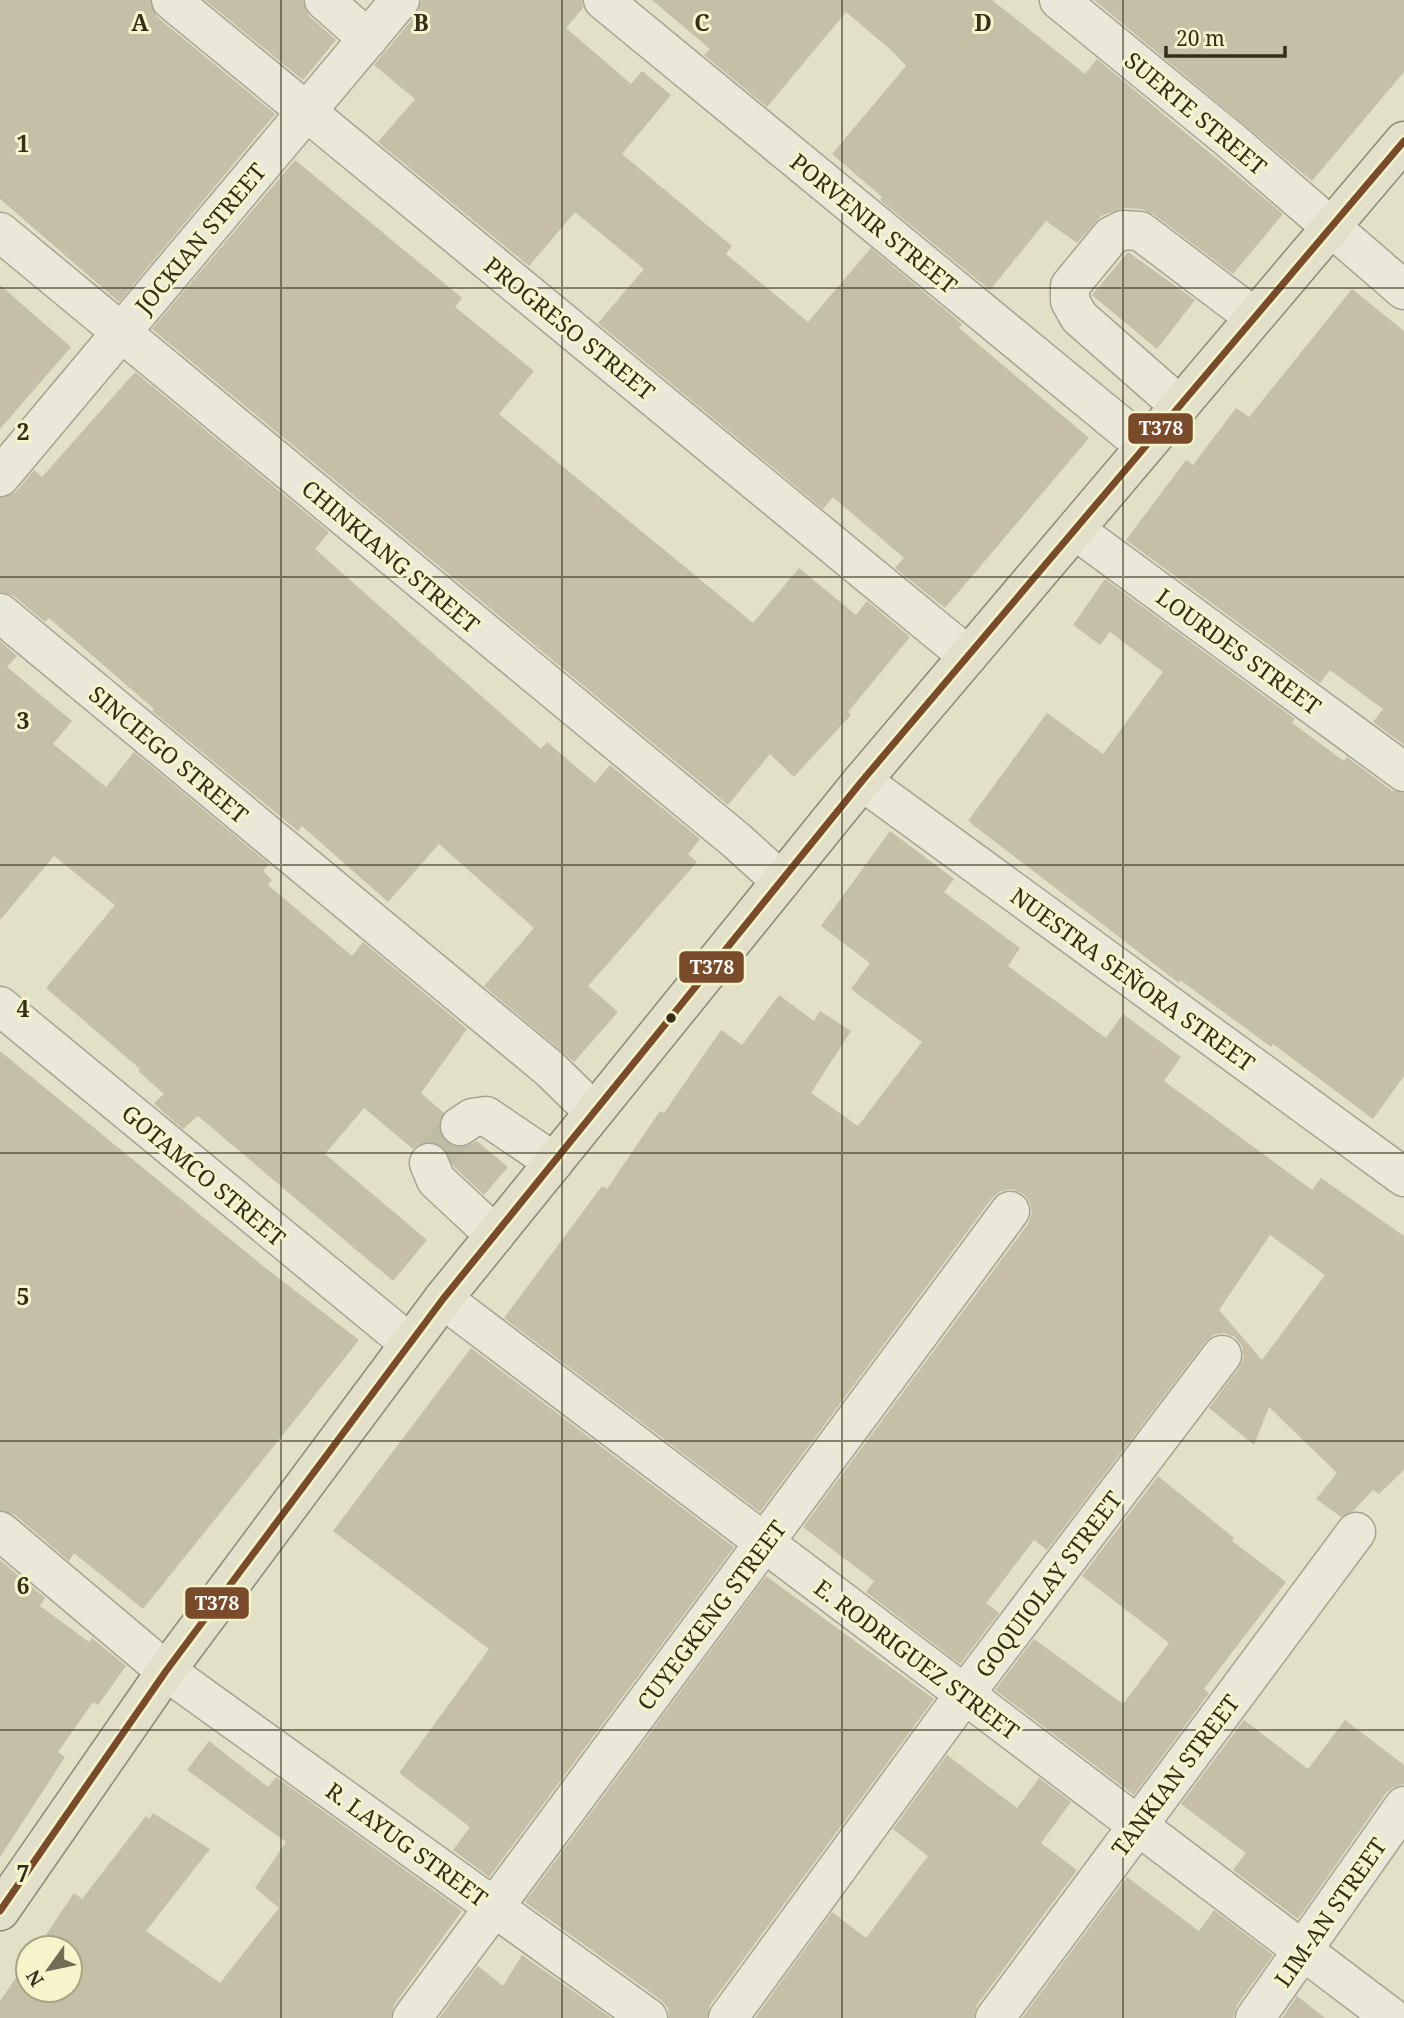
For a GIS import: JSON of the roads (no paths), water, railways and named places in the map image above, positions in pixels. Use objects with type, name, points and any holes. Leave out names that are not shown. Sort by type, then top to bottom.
[{"type":"main road","points":[[0,1910],[166,1671],[443,1299],[862,780],[1404,141]]},
{"type":"street","name":"PROGRESO STREET","points":[[171,0],[968,656]]},
{"type":"street","points":[[324,0],[368,38]]},
{"type":"street","name":"JOCKIAN STREET","points":[[0,477],[400,0]]},
{"type":"street","name":"PORVENIR STREET","points":[[603,0],[1145,446]]},
{"type":"street","name":"SUERTE STREET","points":[[1059,0],[1229,139],[1404,290]]},
{"type":"street","points":[[1180,406],[1079,317],[1070,301],[1070,286],[1111,236],[1123,230],[1140,230],[1254,317]]},
{"type":"street","name":"CHINKIANG STREET","points":[[0,232],[726,832],[781,881]]},
{"type":"street","name":"LOURDES STREET","points":[[1075,530],[1404,772]]},
{"type":"street","name":"SINCIEGO STREET","points":[[0,613],[550,1069],[594,1112]]},
{"type":"street","name":"NUESTRA SEÑORA STREET","points":[[862,780],[1404,1178]]},
{"type":"street","name":"GOTAMCO STREET","points":[[0,1006],[409,1343]]},
{"type":"street","points":[[460,1126],[472,1118],[486,1116],[554,1162]]},
{"type":"street","points":[[429,1163],[436,1180],[495,1236]]},
{"type":"street","name":"CUYEGKENG STREET","points":[[412,2018],[1010,1211]]},
{"type":"street","name":"E. RODRIGUEZ STREET","points":[[443,1299],[1392,2018]]},
{"type":"street","name":"GOQUIOLAY STREET","points":[[728,2018],[964,1695],[1222,1355]]},
{"type":"street","name":"R. LAYUG STREET","points":[[0,1531],[166,1671],[648,2018]]},
{"type":"street","name":"TANKIAN STREET","points":[[995,2018],[1356,1532]]},
{"type":"street","name":"LIM-AN STREET","points":[[1255,2018],[1305,1951],[1404,1806]]},
{"type":"tunnel","points":[[429,1163],[460,1126]]}]
